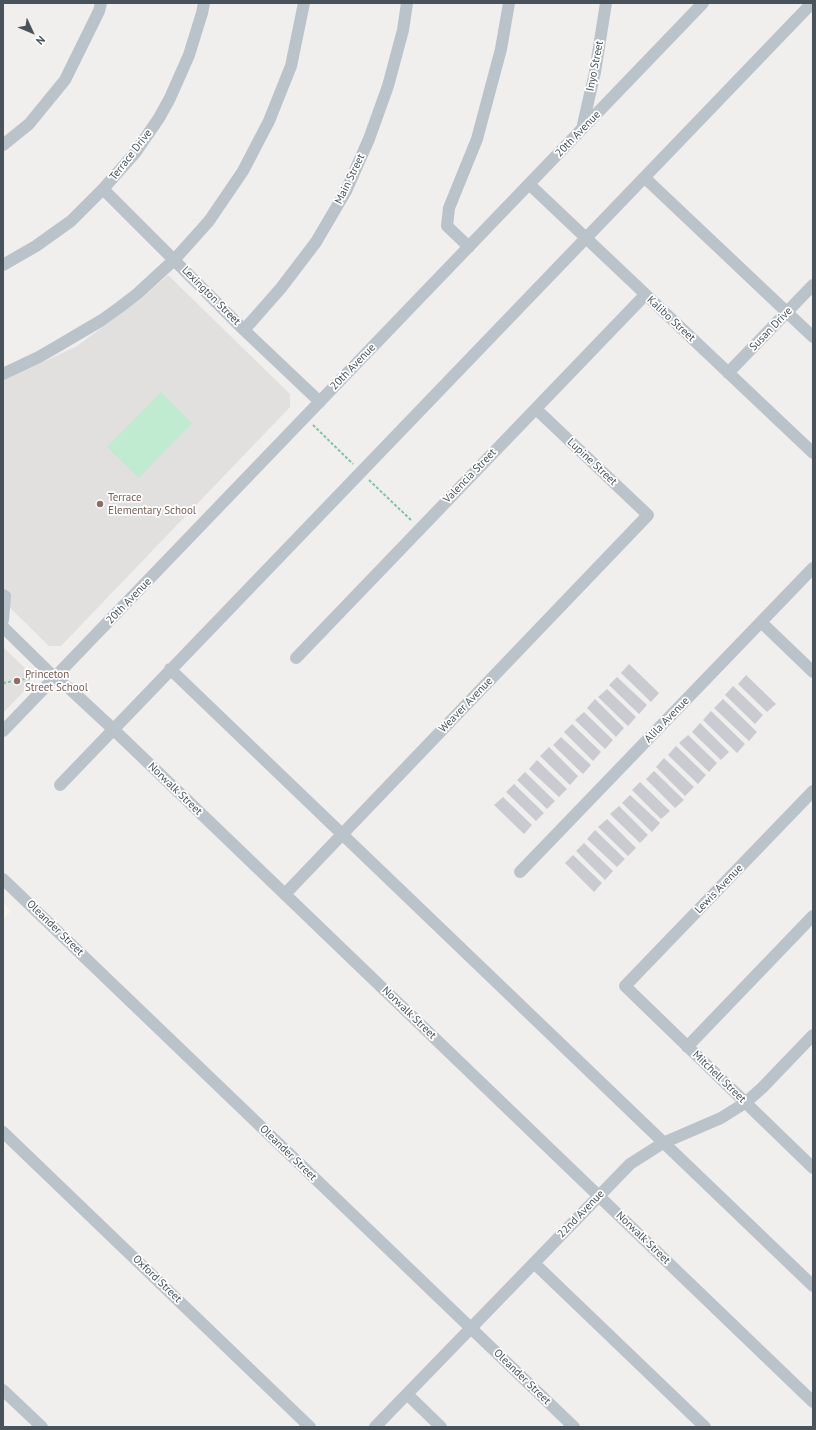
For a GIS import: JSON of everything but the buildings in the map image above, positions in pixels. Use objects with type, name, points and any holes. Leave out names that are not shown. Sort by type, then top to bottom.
[{"type":"street","points":[[3,145],[29,124],[65,80],[99,11],[101,3]]},
{"type":"street","name":"Terrace Drive","points":[[3,265],[36,246],[71,221],[103,190],[135,153],[159,118],[170,98],[189,55],[204,3]]},
{"type":"street","points":[[3,374],[39,357],[102,320],[137,294],[174,260],[214,215],[243,171],[269,121],[290,66],[304,3]]},
{"type":"street","name":"Main Street","points":[[244,330],[281,288],[316,242],[346,191],[369,139],[388,86],[403,30],[407,3]]},
{"type":"street","points":[[468,247],[447,226],[449,208],[477,139],[501,49],[509,3]]},
{"type":"street","name":"Inyo Street","points":[[582,129],[595,72],[606,3]]},
{"type":"street","name":"20th Avenue","points":[[3,732],[703,3]]},
{"type":"street","points":[[60,785],[812,3]]},
{"type":"street","points":[[645,178],[813,337]]},
{"type":"street","name":"Kalibo Street","points":[[529,184],[813,453]]},
{"type":"street","name":"Lexington Street","points":[[103,190],[244,330],[320,402]]},
{"type":"street","name":"Susan Drive","points":[[728,373],[813,285]]},
{"type":"street","name":"Valencia Street","points":[[296,658],[645,295]]},
{"type":"street","name":"Lupine Street","points":[[536,409],[648,515]]},
{"type":"street","name":"Weaver Avenue","points":[[285,894],[648,515]]},
{"type":"street","name":"Alila Avenue","points":[[520,872],[813,568]]},
{"type":"street","points":[[3,595],[5,596],[3,620]]},
{"type":"street","points":[[761,622],[813,672]]},
{"type":"street","name":"Norwalk Street","points":[[3,627],[55,678],[70,689],[113,729],[813,1402]]},
{"type":"street","points":[[170,669],[813,1286]]},
{"type":"street","name":"Lewis Avenue","points":[[625,986],[813,791]]},
{"type":"street","name":"Oleander Street","points":[[3,879],[574,1427]]},
{"type":"street","points":[[687,1047],[813,916]]},
{"type":"street","name":"Mitchell Street","points":[[625,986],[687,1047],[811,1163]]},
{"type":"street","name":"22nd Avenue","points":[[375,1427],[630,1164],[663,1143],[721,1118],[746,1103],[813,1035]]},
{"type":"street","name":"Oxford Street","points":[[3,1132],[310,1427]]},
{"type":"street","points":[[534,1263],[705,1427]]},
{"type":"street","points":[[3,1390],[42,1427]]},
{"type":"street","points":[[407,1394],[441,1427]]},
{"type":"path","points":[[3,683],[31,678]]},
{"type":"shaded area","name":"Terrace Elementary School","points":[[168,275],[290,394],[290,407],[61,646],[49,646],[3,601],[3,381],[77,346],[142,298]]},
{"type":"shaded area","name":"Princeton Street School","points":[[3,647],[27,670],[31,679],[28,687],[3,713]]},
{"type":"shaded area","points":[[3,903],[11,911],[3,919]]},
{"type":"green space","points":[[161,392],[192,423],[139,478],[107,447]]},
{"type":"place","name":"Terrace Elementary School","points":[[100,504]]},
{"type":"place","name":"Princeton Street School","points":[[17,681]]}]
